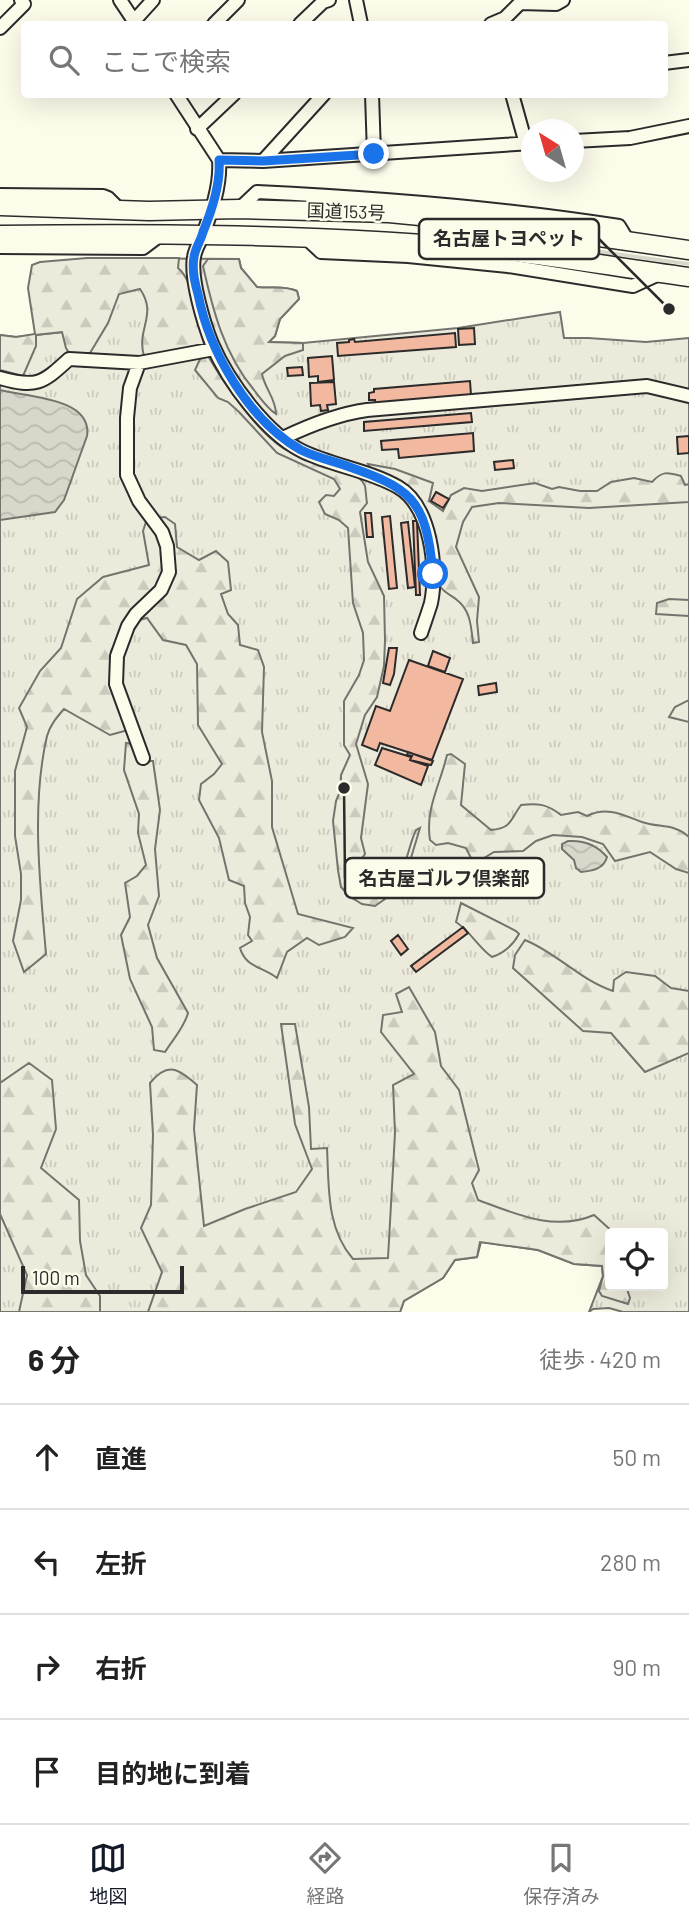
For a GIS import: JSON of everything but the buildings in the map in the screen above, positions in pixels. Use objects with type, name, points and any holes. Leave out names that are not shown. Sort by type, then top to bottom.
[{"type":"highway","name":"国道153号","points":[[0,206],[388,213],[523,226],[689,250]]},
{"type":"highway","name":"国道153号","points":[[0,235],[305,237],[481,256],[606,264],[689,277]]},
{"type":"street","points":[[0,27],[24,4],[20,0]]},
{"type":"street","points":[[120,0],[134,21]]},
{"type":"street","points":[[137,21],[153,0]]},
{"type":"street","points":[[217,21],[238,0]]},
{"type":"street","points":[[303,21],[323,2],[329,0]]},
{"type":"street","points":[[356,0],[360,21]]},
{"type":"street","points":[[498,21],[505,18],[520,3],[556,4],[563,0]]},
{"type":"street","points":[[668,63],[689,60]]},
{"type":"street","points":[[178,98],[219,160],[220,170],[211,211],[194,257],[197,292],[214,349],[240,392],[275,432],[304,452],[401,489],[415,503],[423,517],[430,540],[433,574],[431,601],[421,634]]},
{"type":"street","points":[[197,129],[230,98]]},
{"type":"street","points":[[263,161],[320,98]]},
{"type":"street","points":[[372,98],[374,154]]},
{"type":"street","points":[[513,98],[521,120]]},
{"type":"street","points":[[584,140],[630,138],[689,126]]},
{"type":"street","points":[[219,160],[263,161],[521,145]]},
{"type":"street","points":[[0,195],[103,196],[119,209]]},
{"type":"street","points":[[0,247],[143,248],[159,236]]},
{"type":"street","points":[[0,378],[29,384],[41,381],[69,359],[139,363],[214,349]]},
{"type":"street","points":[[139,363],[130,388],[127,475],[139,501],[162,532],[167,546],[169,572],[161,590],[136,614],[128,626],[117,656],[116,684],[143,758]]},
{"type":"street","points":[[283,438],[348,412],[367,410],[647,386],[689,396]]},
{"type":"green space","points":[[87,258],[239,259],[241,268],[257,287],[297,291],[299,299],[280,319],[275,336],[269,342],[303,343],[458,328],[560,312],[564,338],[646,342],[689,338],[689,1312],[623,1312],[609,1308],[593,1309],[589,1312],[603,1276],[602,1266],[574,1264],[538,1250],[481,1242],[477,1257],[455,1260],[443,1278],[404,1301],[400,1312],[0,1312],[0,335],[16,337],[63,332]]},
{"type":"green space","points":[[87,258],[179,258],[178,268],[192,293],[204,345],[144,356],[142,346],[147,307],[140,289],[119,294],[108,323],[90,353],[71,356],[62,332],[36,335],[36,346],[23,376],[0,370],[0,335],[16,337],[35,334],[28,288],[32,265]]},
{"type":"green space","points":[[208,259],[239,259],[241,268],[257,287],[297,291],[299,299],[280,319],[275,336],[269,342],[303,343],[303,350],[285,356],[262,374],[276,414],[244,376],[227,347],[203,266]]},
{"type":"green space","points":[[208,356],[241,406],[272,440],[291,452],[352,473],[365,486],[367,503],[360,512],[368,562],[384,596],[385,640],[384,666],[377,697],[365,715],[356,744],[368,784],[361,838],[365,854],[355,868],[364,891],[372,894],[383,893],[391,888],[402,871],[416,830],[420,828],[404,881],[395,892],[375,906],[362,904],[341,887],[333,821],[341,789],[341,775],[350,755],[344,745],[344,701],[364,660],[363,633],[353,603],[348,528],[339,520],[325,514],[319,502],[326,495],[334,496],[340,489],[334,479],[277,453],[239,412],[228,402],[218,398],[195,370],[201,357]]},
{"type":"green space","points":[[368,464],[395,469],[433,483],[429,501],[443,511],[451,495],[464,488],[482,491],[535,483],[552,489],[559,487],[597,491],[611,482],[634,478],[652,482],[668,473],[681,476],[685,485],[689,484],[689,502],[589,508],[499,503],[472,507],[463,522],[456,547],[479,597],[479,642],[473,643],[470,620],[465,609],[439,585],[435,544],[427,512],[419,499],[407,488],[370,468]]},
{"type":"green space","points":[[165,517],[175,524],[177,547],[199,560],[216,551],[228,562],[231,590],[221,594],[228,614],[238,625],[240,645],[258,650],[264,667],[262,732],[272,781],[272,827],[298,914],[353,928],[345,937],[319,945],[307,938],[287,952],[277,978],[250,963],[242,954],[240,948],[252,941],[248,935],[250,917],[245,903],[244,886],[229,880],[219,838],[199,800],[201,784],[222,764],[198,725],[197,664],[186,645],[163,640],[147,618],[131,622],[111,651],[114,691],[128,730],[110,735],[64,709],[48,732],[42,762],[38,817],[39,872],[46,954],[24,972],[13,941],[21,900],[21,874],[15,836],[15,771],[27,727],[19,708],[40,671],[61,648],[77,599],[103,577],[149,565],[143,531],[147,519]]},
{"type":"green space","points":[[669,599],[689,600],[689,616],[656,614],[657,603]]},
{"type":"green space","points":[[689,700],[689,722],[669,717],[675,707]]},
{"type":"green space","points":[[126,743],[132,744],[139,761],[153,761],[160,810],[155,849],[159,896],[148,925],[157,958],[188,1013],[165,1052],[154,1050],[152,1027],[130,979],[121,935],[130,917],[125,883],[137,876],[146,865],[138,833],[139,814],[124,770]]},
{"type":"green space","points":[[451,754],[465,764],[461,805],[491,830],[507,825],[521,805],[542,805],[561,815],[578,812],[587,816],[601,812],[615,813],[648,824],[672,828],[689,837],[689,873],[676,869],[650,852],[615,861],[603,844],[582,837],[553,835],[536,841],[523,851],[494,852],[474,864],[466,848],[448,843],[436,845],[430,840],[431,807],[447,755]]},
{"type":"green space","points":[[461,903],[516,931],[519,934],[514,942],[492,957],[456,922]]},
{"type":"green space","points":[[525,940],[613,991],[614,980],[626,972],[655,976],[671,988],[689,991],[689,1053],[645,1072],[611,1033],[583,1031],[513,968],[515,955]]},
{"type":"green space","points":[[409,987],[435,1032],[441,1066],[459,1090],[479,1170],[472,1183],[478,1200],[521,1215],[550,1221],[565,1222],[594,1215],[608,1228],[605,1228],[605,1291],[628,1291],[630,1298],[628,1304],[602,1296],[599,1291],[603,1276],[602,1266],[574,1264],[538,1250],[480,1242],[477,1257],[455,1260],[443,1278],[404,1301],[400,1312],[148,1312],[162,1272],[141,1228],[151,1205],[153,1135],[150,1083],[162,1072],[174,1070],[197,1085],[194,1129],[204,1226],[296,1192],[312,1169],[295,1124],[281,1024],[295,1024],[309,1107],[311,1149],[327,1148],[329,1192],[338,1234],[353,1259],[388,1258],[395,1133],[393,1085],[414,1074],[381,1032],[383,1015],[402,1012],[396,994]]},
{"type":"green space","points":[[29,1063],[52,1080],[56,1129],[41,1168],[79,1200],[80,1241],[86,1275],[100,1296],[100,1312],[19,1312],[27,1275],[0,1214],[0,1083]]},
{"type":"water","points":[[0,390],[40,397],[69,406],[79,413],[86,423],[87,436],[64,500],[55,512],[0,520]]},
{"type":"water","points":[[568,841],[585,842],[607,857],[597,869],[581,872],[576,868],[574,860],[562,849],[562,844]]},
{"type":"waterway","points":[[522,241],[689,264]]},
{"type":"place","name":"名古屋トヨペット","points":[[669,309]]},
{"type":"place","name":"名古屋ゴルフ倶楽部","points":[[344,788]]},
{"type":"route","points":[[374,154],[263,161],[219,160],[220,170],[211,211],[194,257],[197,292],[214,349],[240,392],[275,432],[304,452],[365,472],[401,489],[415,503],[423,517],[430,540],[433,574]]}]
